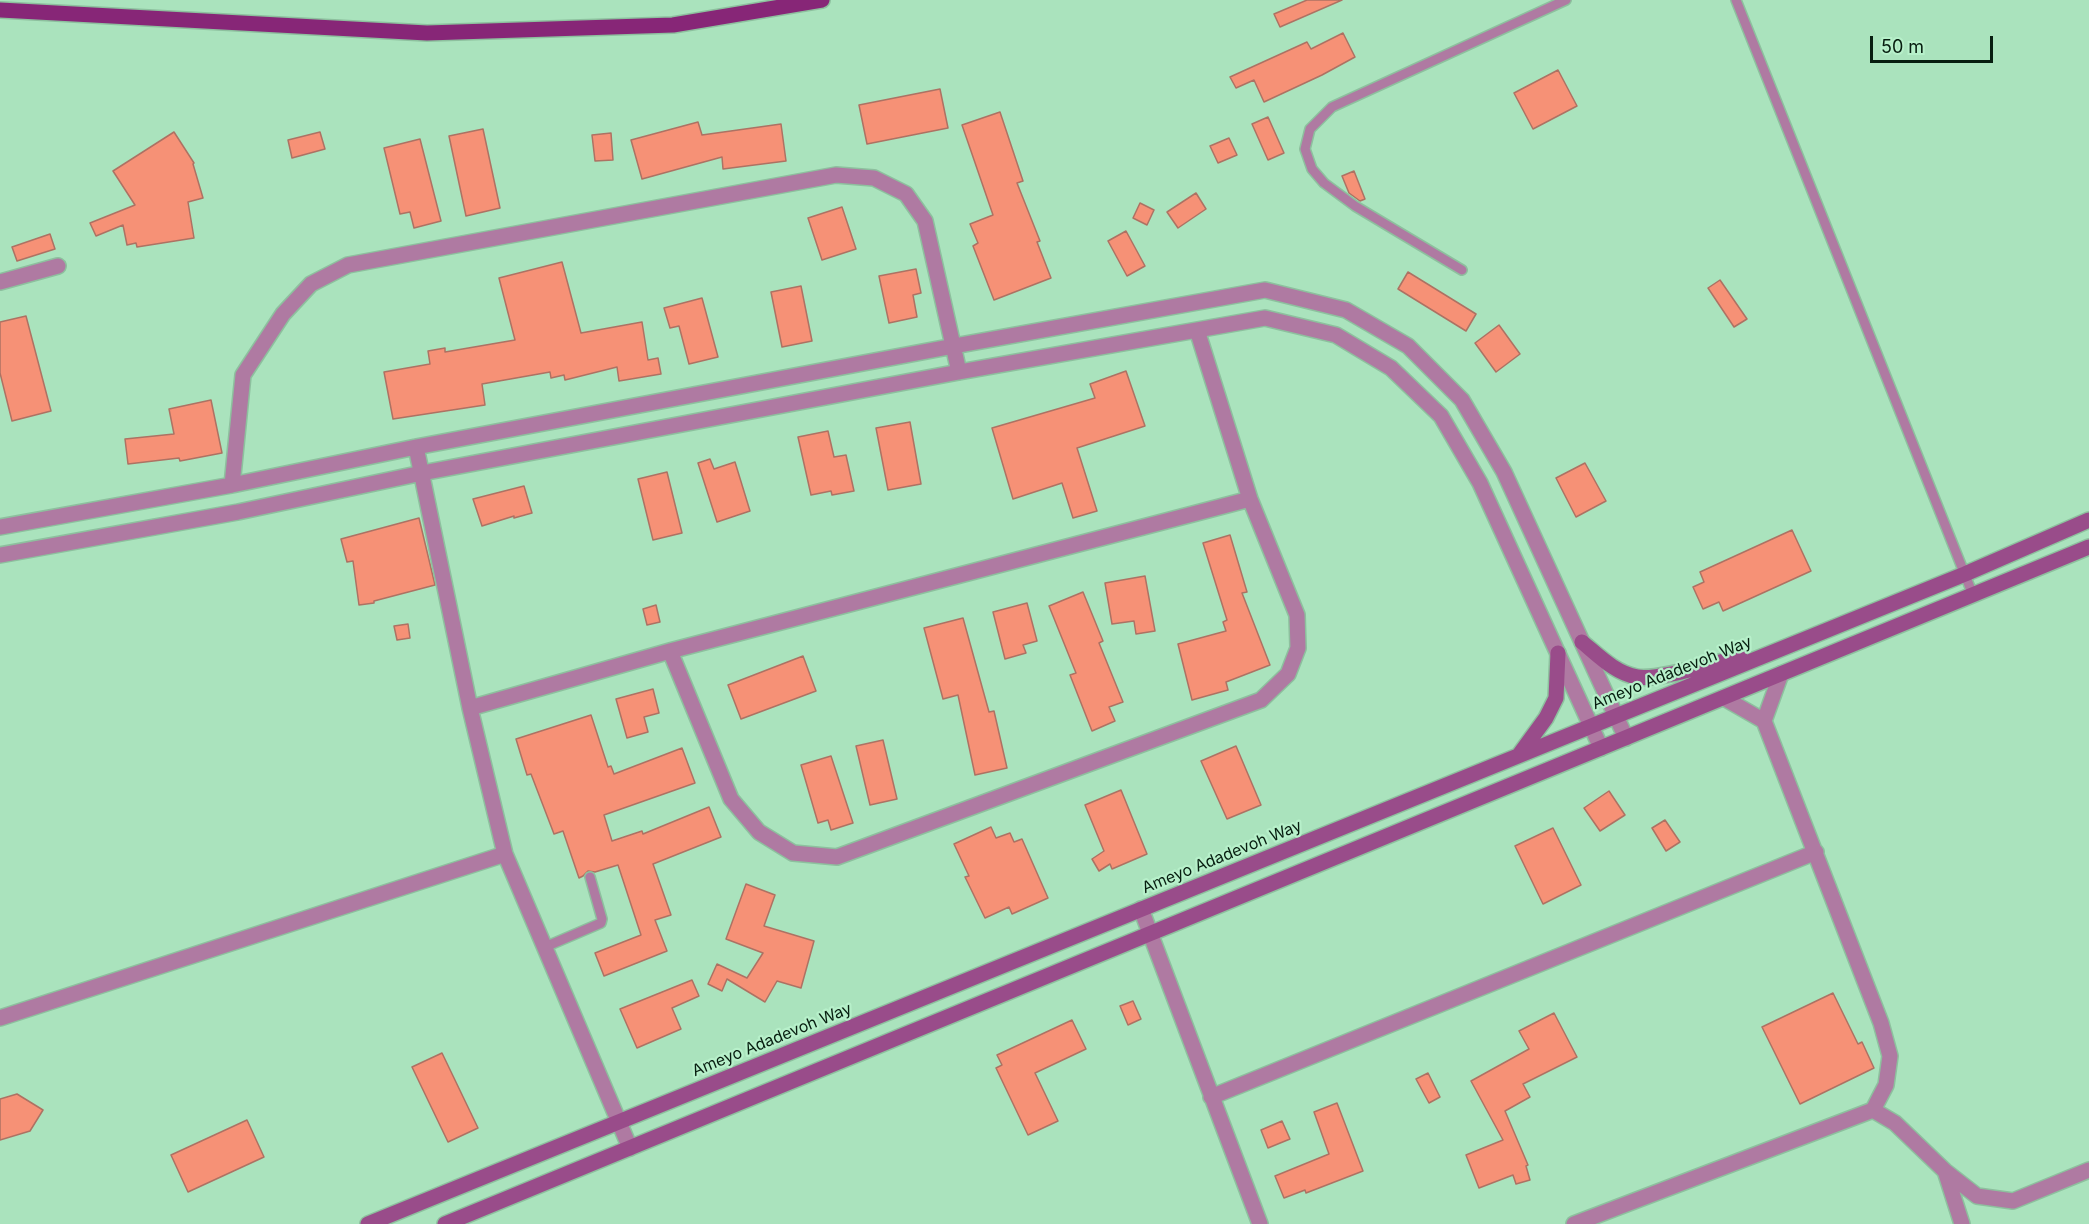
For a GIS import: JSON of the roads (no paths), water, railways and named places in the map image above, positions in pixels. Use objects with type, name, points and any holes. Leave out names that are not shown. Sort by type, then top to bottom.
[{"type":"main road","points":[[0,9],[428,33],[673,25],[822,0]]},
{"type":"street","points":[[232,485],[243,375],[283,314],[304,291],[311,284],[348,265],[836,175],[874,178],[906,194],[925,221],[959,372]]},
{"type":"street","points":[[0,282],[58,266]]},
{"type":"street","points":[[0,527],[232,485],[417,447],[954,346],[1265,290],[1346,310],[1408,346],[1462,400],[1504,472],[1626,738]]},
{"type":"street","points":[[0,555],[238,512],[422,473],[959,372],[1265,318],[1336,335],[1391,368],[1441,417],[1480,483],[1601,748]]},
{"type":"street","points":[[670,651],[731,799],[759,832],[793,853],[837,857],[1261,700],[1288,674],[1298,648],[1297,615],[1250,499],[1197,330]]},
{"type":"street","points":[[417,447],[470,708],[505,854],[630,1148]]},
{"type":"street","points":[[470,708],[670,651],[1250,499]]},
{"type":"street","name":"Ameyo Adadevoh Way","points":[[368,1224],[1965,574],[2089,520]]},
{"type":"street","points":[[445,1224],[2089,547]]},
{"type":"street","points":[[1582,642],[1612,667],[1638,677],[1654,677],[1784,648]]},
{"type":"street","points":[[1519,755],[1546,718],[1556,698],[1558,653]]},
{"type":"street","points":[[1764,721],[1781,674]]},
{"type":"street","points":[[1574,1224],[1873,1110],[1886,1085],[1890,1056],[1881,1023],[1764,721],[1724,698]]},
{"type":"street","points":[[1211,1096],[1816,852]]},
{"type":"street","points":[[0,1018],[505,854]]},
{"type":"street","points":[[1141,909],[1260,1224]]},
{"type":"street","points":[[1873,1110],[1895,1123],[1946,1171],[1977,1196],[2013,1202],[2089,1170]]},
{"type":"street","points":[[1946,1171],[1962,1224]]},
{"type":"lane","points":[[1462,270],[1355,207],[1324,183],[1312,169],[1305,149],[1310,129],[1332,107],[1566,0]]},
{"type":"lane","points":[[1736,0],[1973,595]]},
{"type":"lane","points":[[545,946],[601,923],[602,919],[590,877]]}]
